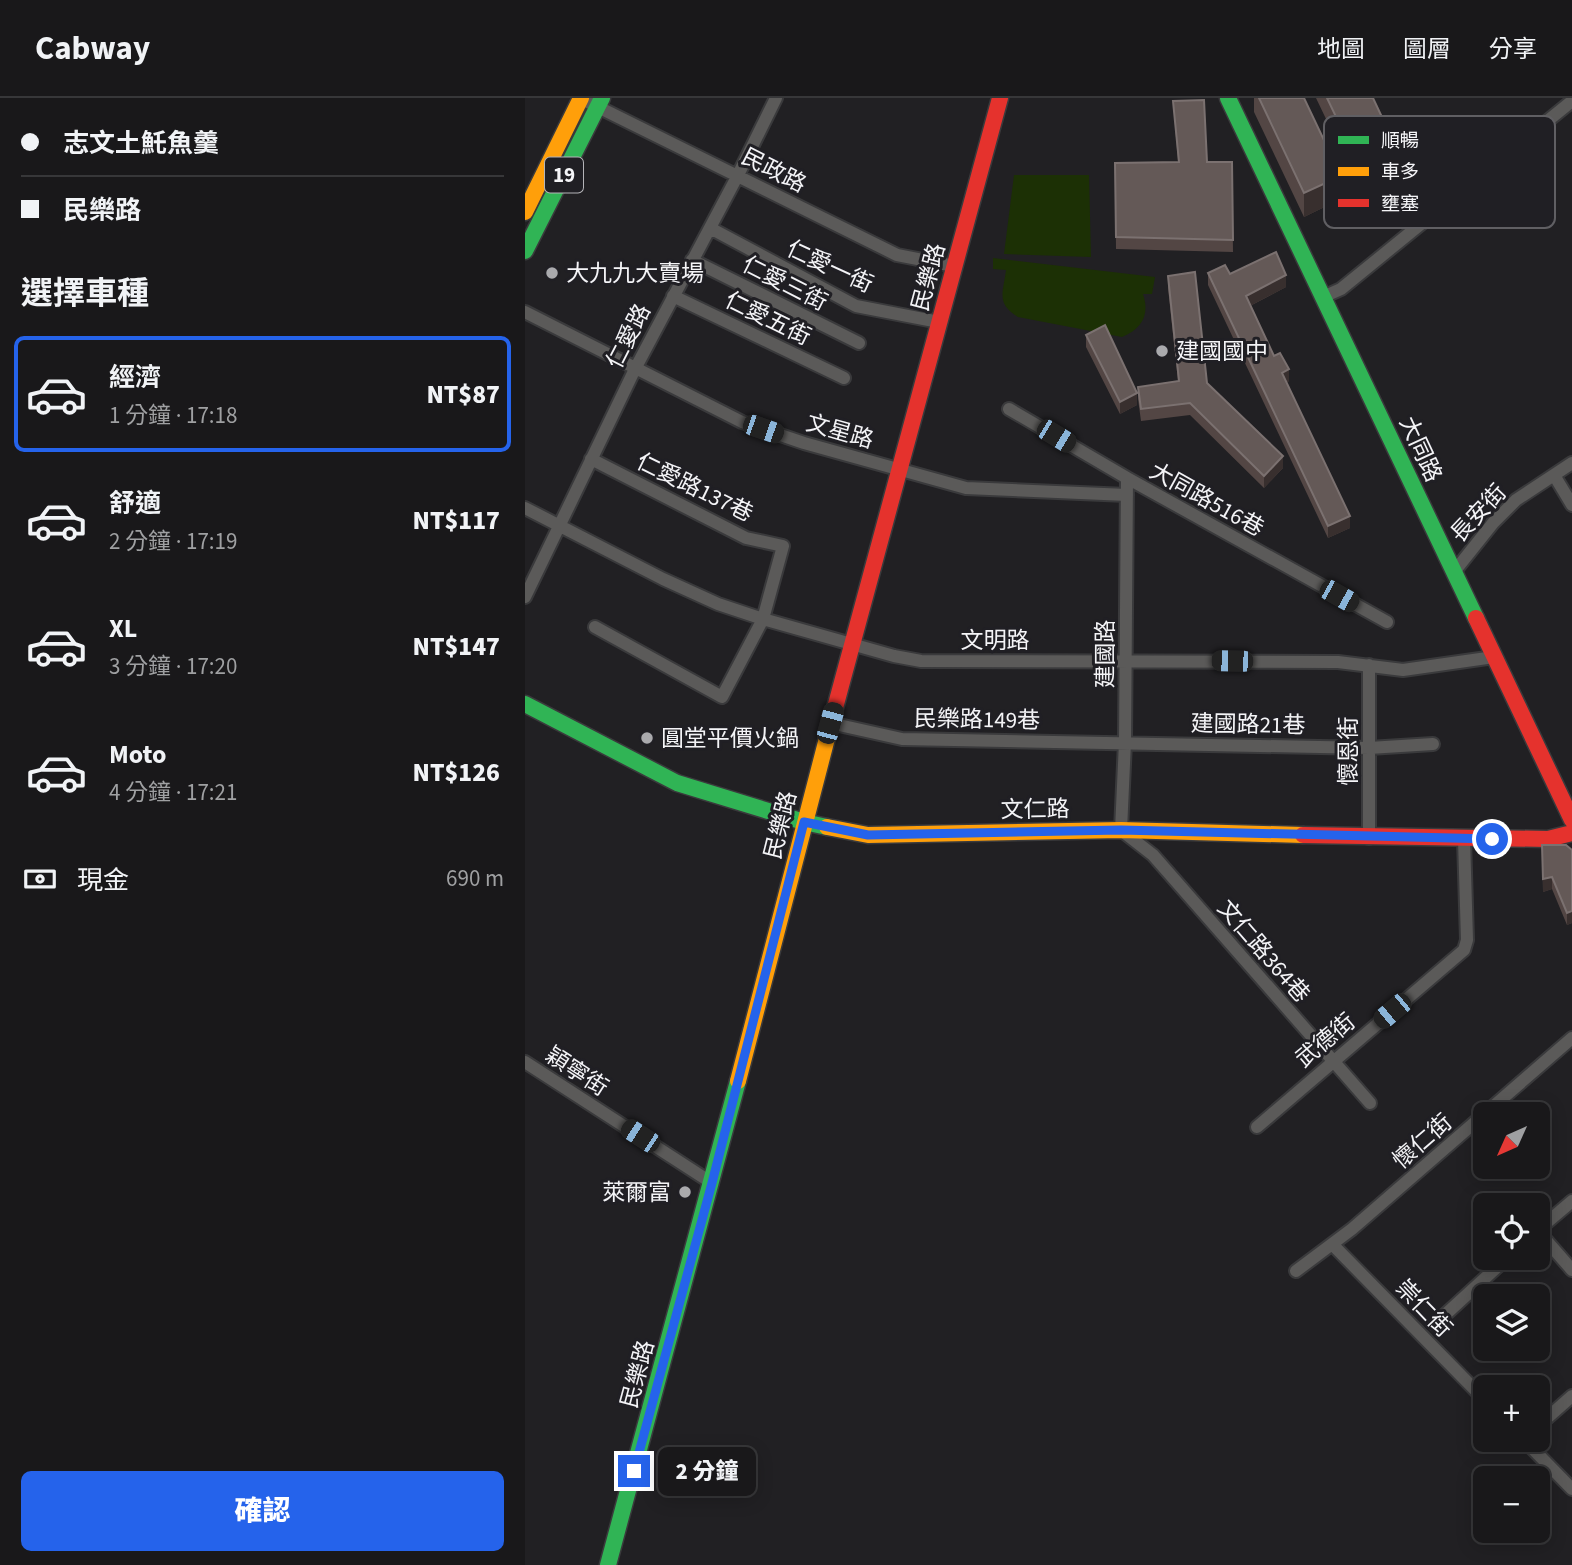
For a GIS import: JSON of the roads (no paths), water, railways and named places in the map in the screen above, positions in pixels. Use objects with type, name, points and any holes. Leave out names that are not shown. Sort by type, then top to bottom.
[{"type":"main road","name":"19","points":[[525,212],[580,98]]},
{"type":"main road","name":"民樂路","points":[[608,1565],[712,1183],[830,723],[1000,98]]},
{"type":"main road","name":"大同路","points":[[1228,98],[1572,820]]},
{"type":"main road","name":"19","points":[[525,251],[600,102]]},
{"type":"main road","name":"文仁路","points":[[525,704],[677,783],[804,822],[868,835],[1121,830],[1369,838],[1548,839],[1572,833]]},
{"type":"street","name":"民政路","points":[[580,98],[600,102],[897,255],[954,266]]},
{"type":"street","name":"仁愛路","points":[[525,597],[635,369],[776,98]]},
{"type":"street","points":[[1554,116],[1572,101]]},
{"type":"street","name":"仁愛一街","points":[[710,228],[856,306],[939,322]]},
{"type":"street","points":[[1323,297],[1342,289],[1417,228]]},
{"type":"street","name":"仁愛三街","points":[[692,260],[859,344]]},
{"type":"street","name":"仁愛五街","points":[[673,296],[844,378]]},
{"type":"street","name":"文星路","points":[[525,312],[742,422],[804,443],[967,488],[1127,495]]},
{"type":"street","name":"大同路516巷","points":[[1009,409],[1127,478],[1387,622]]},
{"type":"street","name":"仁愛路137巷","points":[[591,459],[746,538],[783,546],[763,620]]},
{"type":"street","name":"長安街","points":[[1454,572],[1516,499],[1572,463]]},
{"type":"street","points":[[1555,475],[1572,505]]},
{"type":"street","name":"建國路","points":[[1121,830],[1125,742],[1127,478]]},
{"type":"street","name":"文明路","points":[[525,508],[663,579],[718,604],[851,645],[921,661],[1338,662],[1403,670],[1494,657]]},
{"type":"street","points":[[595,627],[722,697],[763,620]]},
{"type":"street","name":"懷恩街","points":[[1369,665],[1369,838]]},
{"type":"street","name":"民樂路149巷","points":[[830,723],[902,739],[1125,742]]},
{"type":"street","name":"建國路21巷","points":[[1125,742],[1369,748],[1433,744]]},
{"type":"street","name":"文仁路364巷","points":[[1121,830],[1153,855],[1370,1103]]},
{"type":"street","name":"武德街","points":[[1257,1127],[1464,950],[1467,940],[1464,839]]},
{"type":"street","name":"懷仁街","points":[[1296,1271],[1332,1244],[1572,1038]]},
{"type":"street","name":"穎寧街","points":[[525,1062],[712,1183]]},
{"type":"street","points":[[1550,1220],[1572,1201]]},
{"type":"street","name":"崇仁街","points":[[1332,1244],[1473,1388]]},
{"type":"street","points":[[1550,1245],[1572,1270]]},
{"type":"street","points":[[1435,1324],[1494,1270]]},
{"type":"street","points":[[1550,1415],[1572,1396]]},
{"type":"street","points":[[1536,1452],[1572,1489]]},
{"type":"place","name":"大九九大賣場","points":[[552,273]]},
{"type":"place","name":"建國國中","points":[[1162,351]]},
{"type":"place","name":"圓堂平價火鍋","points":[[647,738]]},
{"type":"place","name":"萊爾富","points":[[685,1192]]}]
